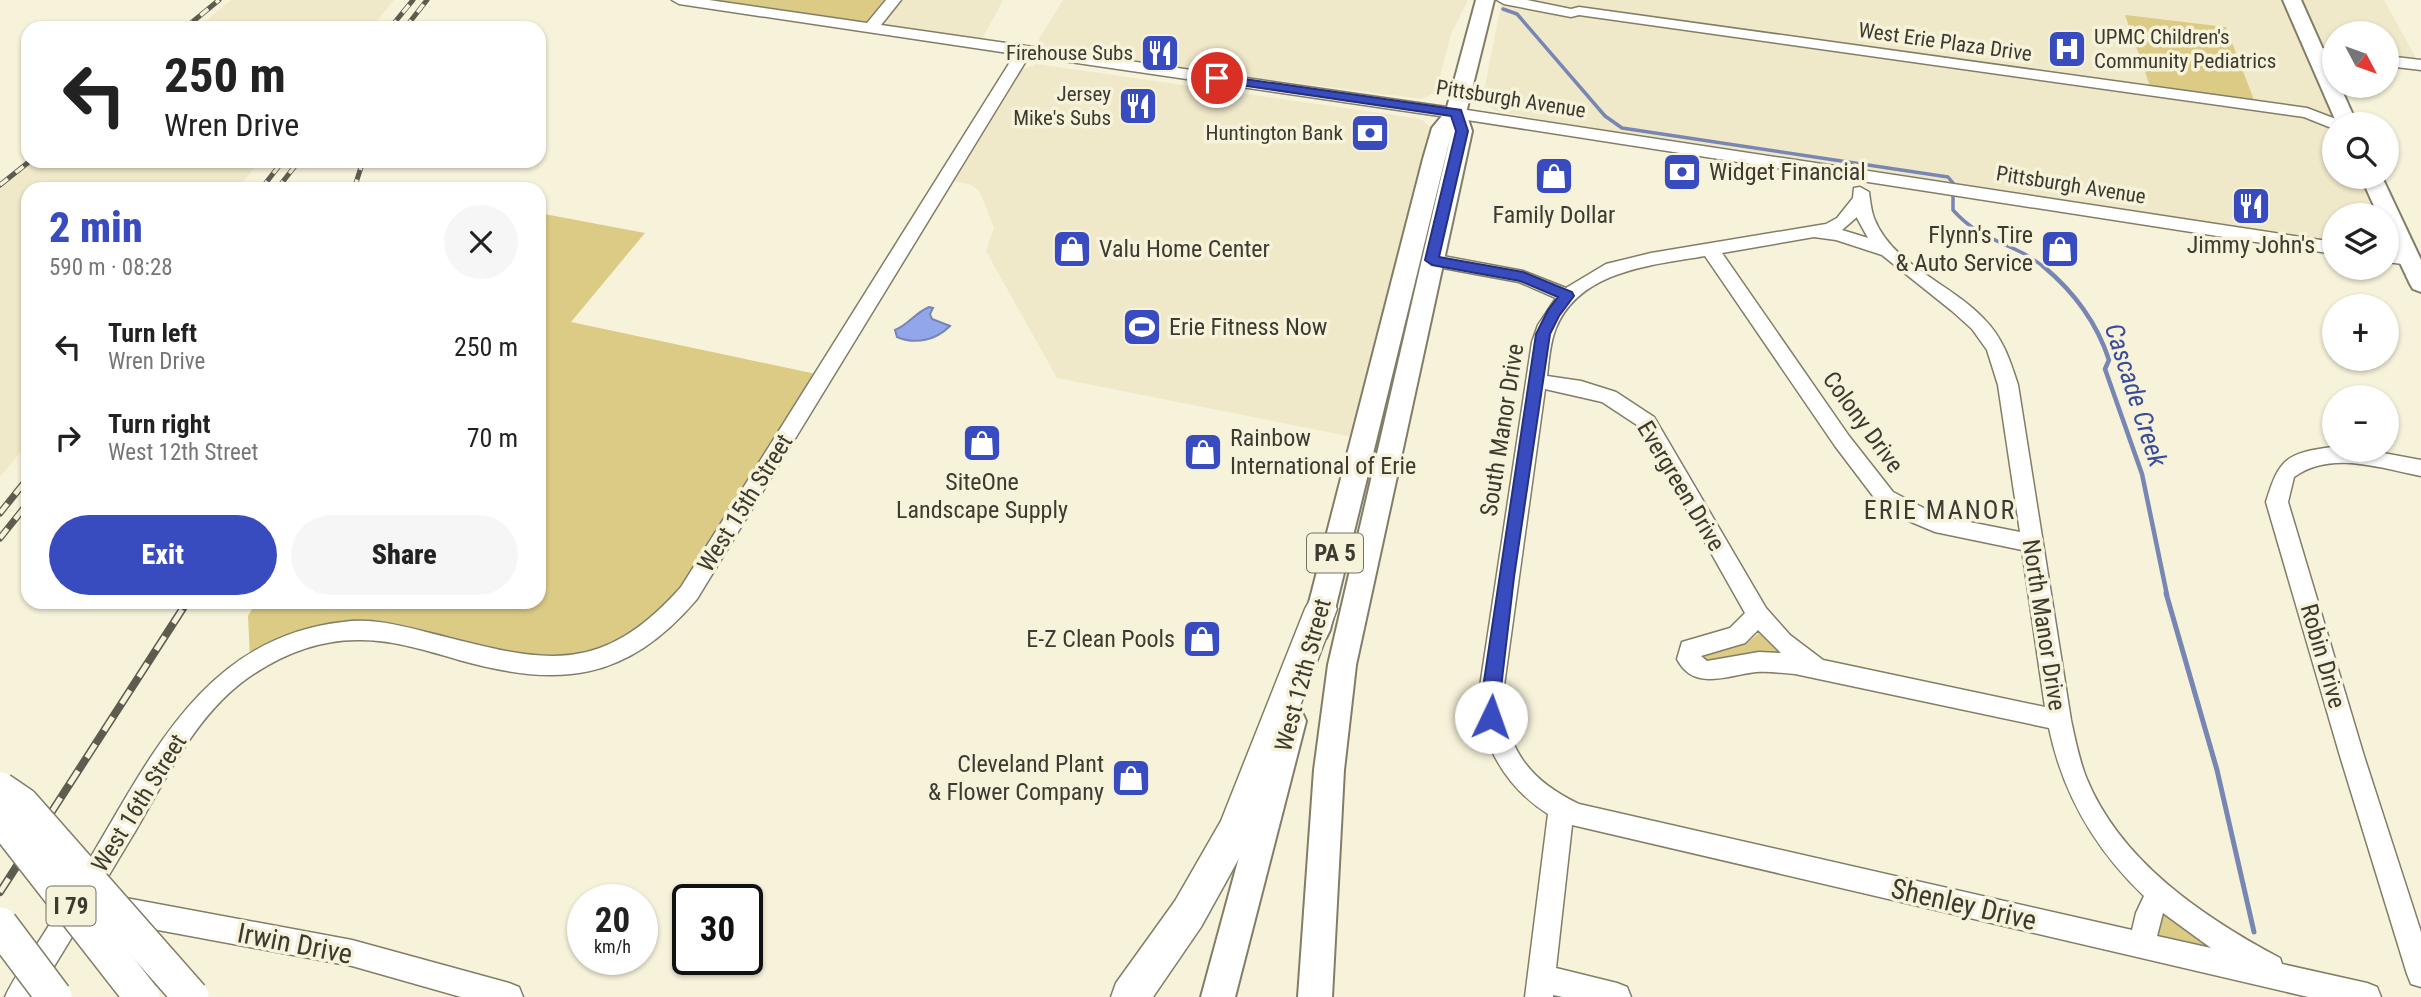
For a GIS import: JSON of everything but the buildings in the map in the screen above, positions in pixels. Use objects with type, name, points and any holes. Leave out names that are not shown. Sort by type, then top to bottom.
[{"type":"highway","points":[[1130,997],[1188,914],[1235,830],[1321,610]]},
{"type":"highway","points":[[0,790],[22,805],[191,997]]},
{"type":"highway","name":"I 79","points":[[0,815],[142,997]]},
{"type":"highway","points":[[0,925],[54,997]]},
{"type":"main road","name":"West 12th Street","points":[[1218,997],[1321,610],[1433,159],[1442,128],[1456,113],[1485,0]]},
{"type":"main road","points":[[2292,0],[2322,48]]},
{"type":"main road","name":"West 12th Street","points":[[1315,997],[1329,770],[1340,677],[1462,131],[1456,113]]},
{"type":"main road","points":[[2376,189],[2411,268]]},
{"type":"street","name":"Pittsburgh Avenue","points":[[679,0],[1456,113],[2322,246]]},
{"type":"street","points":[[871,28],[894,0]]},
{"type":"street","name":"West Erie Plaza Drive","points":[[1504,0],[1571,13],[1579,11]]},
{"type":"street","name":"West Erie Plaza Drive","points":[[1544,0],[1579,11],[2322,116]]},
{"type":"street","name":"West 15th Street","points":[[294,643],[341,632],[381,632],[507,662],[546,667],[597,659],[631,646],[654,630],[689,593],[1024,51]]},
{"type":"street","points":[[2399,62],[2421,65]]},
{"type":"street","name":"North Manor Drive","points":[[1859,176],[1864,219],[1882,249],[1960,307],[1994,344],[2008,385],[2059,720],[2068,762],[2088,807],[2100,827],[2132,866],[2160,893],[2228,944],[2296,980]]},
{"type":"street","name":"South Manor Drive","points":[[1816,233],[1843,222],[1860,201]]},
{"type":"street","name":"South Manor Drive","points":[[1562,809],[1531,787],[1514,770],[1498,745],[1490,701],[1543,334],[1553,314],[1567,296],[1592,277],[1619,265],[1816,233],[1837,234],[1882,249]]},
{"type":"street","name":"Colony Drive","points":[[1710,250],[1835,431],[1886,498],[1935,524],[2032,543]]},
{"type":"street","points":[[1432,260],[1523,277],[1567,296]]},
{"type":"street","name":"Evergreen Drive","points":[[1536,380],[1610,396],[1634,410],[1647,422],[1768,629],[1790,648],[1837,673]]},
{"type":"street","name":"Robin Drive","points":[[2421,468],[2348,456],[2310,458],[2285,472],[2277,502],[2352,756],[2421,974]]},
{"type":"street","name":"Evergreen Drive","points":[[1758,615],[1738,636],[1690,649],[1689,659],[1706,671],[1771,662],[1837,673],[2059,720]]},
{"type":"street","name":"West 16th Street","points":[[19,997],[199,709],[230,678],[262,658],[294,643]]},
{"type":"street","points":[[1562,809],[1540,987],[1617,997]]},
{"type":"street","name":"Shenley Drive","points":[[1562,809],[1635,830],[2367,997]]},
{"type":"street","points":[[2142,946],[2149,913],[2160,893]]},
{"type":"street","name":"Irwin Drive","points":[[77,902],[352,953],[509,997]]},
{"type":"shaded area","points":[[231,0],[394,0],[377,21],[206,21]]},
{"type":"shaded area","points":[[703,0],[1003,0],[982,39]]},
{"type":"shaded area","points":[[703,0],[884,0],[863,25]]},
{"type":"shaded area","points":[[1063,0],[1468,0],[1451,34],[1436,92],[1422,99],[1033,49]]},
{"type":"shaded area","points":[[1502,0],[2281,0],[2330,112],[2322,112],[2322,189],[2364,189],[2371,203],[2322,203],[2322,241],[1611,133],[1496,111],[1482,101]]},
{"type":"shaded area","points":[[2300,0],[2384,0],[2396,21],[2322,21],[2322,50]]},
{"type":"shaded area","points":[[2125,15],[2226,27],[2254,100],[2150,86]]},
{"type":"shaded area","points":[[2399,27],[2418,62],[2399,60]]},
{"type":"shaded area","points":[[1036,64],[1415,118],[1422,120],[1433,130],[1353,437],[1057,378],[986,251],[994,228],[979,190],[969,184],[949,181],[1017,72]]},
{"type":"shaded area","points":[[24,168],[254,168],[243,182],[21,182],[21,452],[0,477],[0,188]]},
{"type":"shaded area","points":[[546,214],[645,233],[571,322],[816,374],[685,587],[643,630],[579,656],[544,660],[367,623],[351,623],[321,628],[250,657],[248,616],[252,609],[546,609]]},
{"type":"shaded area","points":[[1759,633],[1778,651],[1776,654],[1699,659],[1701,653],[1748,642]]},
{"type":"shaded area","points":[[2163,914],[2218,950],[2161,938],[2156,931]]},
{"type":"water","points":[[929,307],[933,308],[930,314],[932,319],[950,326],[925,340],[911,341],[897,337],[895,330]]},
{"type":"waterway","name":"Cascade Creek","points":[[1503,9],[1517,14],[1605,116],[1622,128],[1948,177],[1953,183],[1953,210],[1964,221],[2045,268]]},
{"type":"waterway","name":"Cascade Creek","points":[[2043,266],[2083,309],[2104,346],[2109,360],[2105,369],[2142,474],[2167,595]]},
{"type":"waterway","name":"Cascade Creek","points":[[2166,593],[2217,770],[2254,932]]},
{"type":"railway","points":[[194,21],[219,0]]},
{"type":"railway","points":[[396,21],[413,0]]},
{"type":"railway","points":[[410,21],[427,0]]},
{"type":"railway","points":[[0,185],[21,168]]},
{"type":"railway","points":[[266,182],[278,168]]},
{"type":"railway","points":[[282,182],[294,168]]},
{"type":"railway","points":[[356,182],[361,168]]},
{"type":"railway","points":[[0,513],[21,487]]},
{"type":"railway","points":[[0,538],[21,512]]},
{"type":"railway","points":[[0,892],[182,609]]},
{"type":"place","name":"UPMC Children's Community Pediatrics","points":[[2067,49]]},
{"type":"place","name":"Firehouse Subs","points":[[1160,53]]},
{"type":"place","name":"Jersey Mike's Subs","points":[[1138,106]]},
{"type":"place","name":"Huntington Bank","points":[[1370,133]]},
{"type":"place","name":"Widget Financial","points":[[1682,172]]},
{"type":"place","name":"Family Dollar","points":[[1554,176]]},
{"type":"place","name":"Jimmy John's","points":[[2251,206]]},
{"type":"place","name":"Valu Home Center","points":[[1072,249]]},
{"type":"place","name":"Flynn's Tire & Auto Service","points":[[2060,249]]},
{"type":"place","name":"Erie Fitness Now","points":[[1142,327]]},
{"type":"place","name":"SiteOne Landscape Supply","points":[[982,443]]},
{"type":"place","name":"Rainbow International of Erie","points":[[1203,452]]},
{"type":"place","name":"E-Z Clean Pools","points":[[1202,639]]},
{"type":"place","name":"Cleveland Plant & Flower Company","points":[[1131,778]]},
{"type":"district","name":"ERIE MANOR","points":[[1940,510]]},
{"type":"route","points":[[1217,78],[1456,113],[1462,131],[1432,260],[1523,277],[1567,296],[1553,314],[1543,334],[1506,577],[1490,701],[1491,717]]}]
